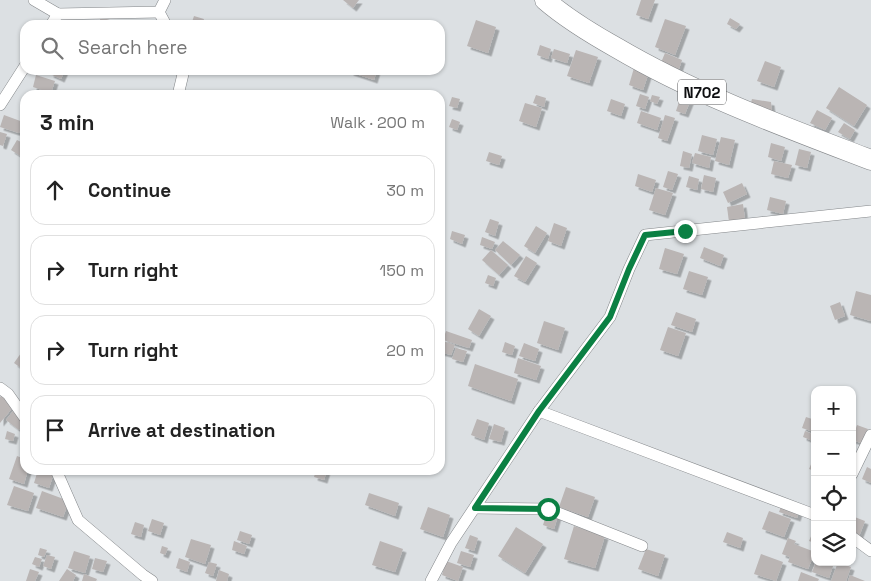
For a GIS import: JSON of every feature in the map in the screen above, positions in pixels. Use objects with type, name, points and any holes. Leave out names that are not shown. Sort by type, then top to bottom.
[{"type":"highway","name":"N702","points":[[545,0],[565,17],[678,81],[798,133],[871,160]]},
{"type":"street","points":[[34,0],[58,14],[158,12]]},
{"type":"street","points":[[158,12],[165,0]]},
{"type":"street","points":[[158,12],[163,20]]},
{"type":"street","points":[[54,20],[58,14]]},
{"type":"street","points":[[0,105],[20,74]]},
{"type":"street","points":[[179,90],[183,75]]},
{"type":"street","points":[[431,581],[451,543],[539,411],[610,317],[645,235],[871,212]]},
{"type":"street","points":[[0,388],[8,394],[20,411]]},
{"type":"street","points":[[539,411],[811,513]]},
{"type":"street","points":[[856,466],[871,435]]},
{"type":"street","points":[[58,475],[78,520],[152,581]]},
{"type":"street","points":[[475,508],[548,509],[642,546]]},
{"type":"street","points":[[856,540],[871,551]]},
{"type":"building","points":[[343,0],[359,0],[353,8]]},
{"type":"building","points":[[641,0],[655,0],[648,19],[636,15]]},
{"type":"building","points":[[194,16],[204,19],[204,20],[193,20]]},
{"type":"building","points":[[730,18],[740,24],[736,29],[727,24]]},
{"type":"building","points":[[665,19],[686,26],[675,55],[655,47]]},
{"type":"building","points":[[476,20],[496,27],[488,53],[467,46]]},
{"type":"building","points":[[540,45],[551,49],[548,59],[537,55]]},
{"type":"building","points":[[554,49],[570,54],[567,63],[551,58]]},
{"type":"building","points":[[576,50],[598,57],[589,83],[567,76]]},
{"type":"building","points":[[665,53],[682,60],[678,72],[660,65]]},
{"type":"building","points":[[765,61],[781,67],[774,87],[757,81]]},
{"type":"building","points":[[634,68],[649,72],[643,90],[629,85]]},
{"type":"building","points":[[36,75],[55,81],[52,90],[42,90],[33,87]]},
{"type":"building","points":[[52,75],[63,75],[61,79]]},
{"type":"building","points":[[359,75],[376,75],[374,80]]},
{"type":"building","points":[[839,87],[867,105],[854,126],[826,108]]},
{"type":"building","points":[[640,94],[649,97],[645,109],[636,106]]},
{"type":"building","points":[[536,95],[546,98],[544,107],[533,103]]},
{"type":"building","points":[[652,95],[660,97],[657,104],[650,101]]},
{"type":"building","points":[[681,96],[691,99],[685,114],[676,111]]},
{"type":"building","points":[[452,97],[460,99],[457,108],[449,106]]},
{"type":"building","points":[[611,99],[625,104],[621,116],[607,111]]},
{"type":"building","points":[[752,99],[771,102],[772,111],[750,106]]},
{"type":"building","points":[[525,103],[542,108],[536,127],[519,121]]},
{"type":"building","points":[[817,110],[832,118],[825,130],[810,123]]},
{"type":"building","points":[[641,111],[661,118],[657,130],[637,123]]},
{"type":"building","points":[[4,115],[20,121],[19,133],[0,127]]},
{"type":"building","points":[[665,115],[675,118],[667,141],[658,138]]},
{"type":"building","points":[[452,119],[460,122],[457,130],[449,127]]},
{"type":"building","points":[[844,123],[855,130],[850,139],[838,132]]},
{"type":"building","points":[[0,132],[7,134],[3,146],[0,145]]},
{"type":"building","points":[[702,135],[717,139],[713,155],[698,151]]},
{"type":"building","points":[[721,137],[735,140],[729,165],[715,161]]},
{"type":"building","points":[[17,140],[20,142],[20,156],[11,150]]},
{"type":"building","points":[[771,143],[785,147],[781,161],[768,157]]},
{"type":"building","points":[[799,149],[811,152],[807,168],[795,165]]},
{"type":"building","points":[[683,151],[692,154],[689,168],[680,166]]},
{"type":"building","points":[[489,152],[502,156],[499,165],[486,161]]},
{"type":"building","points":[[695,153],[711,157],[709,168],[692,163]]},
{"type":"building","points":[[774,161],[792,165],[788,178],[771,174]]},
{"type":"building","points":[[668,171],[678,174],[672,190],[663,187]]},
{"type":"building","points":[[638,174],[656,180],[652,192],[635,186]]},
{"type":"building","points":[[704,175],[716,178],[713,192],[701,189]]},
{"type":"building","points":[[689,176],[699,179],[697,190],[686,187]]},
{"type":"building","points":[[742,183],[747,194],[728,203],[723,192]]},
{"type":"building","points":[[656,188],[673,193],[665,215],[649,210]]},
{"type":"building","points":[[770,197],[786,201],[783,214],[767,210]]},
{"type":"building","points":[[743,204],[745,219],[729,222],[727,207]]},
{"type":"building","points":[[490,219],[499,222],[495,236],[485,232]]},
{"type":"building","points":[[554,223],[567,228],[561,246],[548,241]]},
{"type":"building","points":[[536,226],[547,233],[535,253],[524,246]]},
{"type":"building","points":[[452,231],[465,235],[462,244],[450,239]]},
{"type":"building","points":[[482,237],[495,242],[492,249],[480,245]]},
{"type":"building","points":[[503,241],[520,255],[511,265],[495,250]]},
{"type":"building","points":[[704,247],[724,255],[720,266],[700,258]]},
{"type":"building","points":[[665,248],[684,254],[677,274],[659,269]]},
{"type":"building","points":[[491,250],[508,265],[499,275],[482,260]]},
{"type":"building","points":[[526,256],[537,263],[525,282],[514,276]]},
{"type":"building","points":[[689,271],[708,277],[702,295],[683,289]]},
{"type":"building","points":[[488,275],[496,278],[493,286],[485,283]]},
{"type":"building","points":[[856,291],[871,295],[871,321],[850,315]]},
{"type":"building","points":[[840,302],[845,316],[835,320],[830,306]]},
{"type":"building","points":[[479,309],[491,316],[479,336],[468,329]]},
{"type":"building","points":[[676,312],[696,319],[692,332],[671,325]]},
{"type":"building","points":[[544,321],[565,328],[558,350],[537,343]]},
{"type":"building","points":[[668,327],[686,333],[678,356],[660,350]]},
{"type":"building","points":[[446,331],[472,340],[469,348],[445,341]]},
{"type":"building","points":[[445,342],[455,345],[451,355],[445,353]]},
{"type":"building","points":[[505,342],[515,346],[512,355],[502,352]]},
{"type":"building","points":[[524,343],[539,349],[535,361],[519,356]]},
{"type":"building","points":[[456,348],[467,351],[463,362],[452,359]]},
{"type":"building","points":[[20,354],[20,367],[14,363]]},
{"type":"building","points":[[518,358],[541,366],[536,380],[514,373]]},
{"type":"building","points":[[475,364],[518,379],[511,401],[468,386]]},
{"type":"building","points":[[2,395],[14,406],[0,423],[0,397]]},
{"type":"building","points":[[17,406],[20,412],[19,430],[6,420]]},
{"type":"building","points":[[806,417],[811,419],[811,431],[802,428]]},
{"type":"building","points":[[477,419],[489,423],[484,440],[471,435]]},
{"type":"building","points":[[494,424],[505,428],[501,442],[489,439]]},
{"type":"building","points":[[857,425],[868,429],[864,444],[856,441]]},
{"type":"building","points":[[7,431],[15,434],[13,441],[5,439]]},
{"type":"building","points":[[805,431],[811,433],[811,440],[803,437]]},
{"type":"building","points":[[17,456],[20,457],[20,475],[27,475],[24,484],[9,479]]},
{"type":"building","points":[[867,467],[871,469],[871,483],[862,479]]},
{"type":"building","points":[[36,475],[53,475],[49,488],[34,483]]},
{"type":"building","points":[[315,475],[326,475],[324,480],[314,477]]},
{"type":"building","points":[[14,486],[34,493],[28,511],[7,505]]},
{"type":"building","points":[[566,487],[595,497],[588,517],[559,507]]},
{"type":"building","points":[[42,491],[69,501],[63,517],[36,508]]},
{"type":"building","points":[[369,493],[399,503],[395,516],[365,505]]},
{"type":"building","points":[[783,502],[800,509],[797,518],[779,512]]},
{"type":"building","points":[[428,507],[450,515],[443,537],[420,529]]},
{"type":"building","points":[[548,509],[559,512],[554,529],[543,525]]},
{"type":"building","points":[[769,511],[791,519],[784,537],[762,529]]},
{"type":"building","points":[[856,518],[865,521],[858,539],[856,538]]},
{"type":"building","points":[[152,519],[164,523],[160,535],[148,531]]},
{"type":"building","points":[[135,522],[144,525],[141,537],[131,534]]},
{"type":"building","points":[[574,526],[605,536],[595,568],[564,559]]},
{"type":"building","points":[[516,527],[543,544],[525,573],[498,556]]},
{"type":"building","points":[[240,531],[252,535],[249,544],[237,540]]},
{"type":"building","points":[[727,532],[743,538],[740,548],[723,542]]},
{"type":"building","points":[[470,535],[478,538],[474,551],[465,548]]},
{"type":"building","points":[[788,538],[796,541],[794,544],[811,550],[811,562],[808,569],[788,562],[790,557],[782,554]]},
{"type":"building","points":[[191,539],[211,545],[205,564],[185,557]]},
{"type":"building","points":[[234,541],[247,546],[244,554],[232,550]]},
{"type":"building","points":[[380,541],[403,549],[395,572],[372,565]]},
{"type":"building","points":[[162,546],[168,548],[165,555],[160,553]]},
{"type":"building","points":[[40,548],[47,550],[44,557],[38,555]]},
{"type":"building","points":[[646,549],[665,555],[658,576],[638,569]]},
{"type":"building","points":[[74,551],[90,556],[85,573],[68,568]]},
{"type":"building","points":[[461,551],[474,555],[470,567],[457,563]]},
{"type":"building","points":[[761,554],[783,562],[776,581],[754,574]]},
{"type":"building","points":[[47,555],[55,557],[51,569],[43,566]]},
{"type":"building","points":[[35,557],[42,559],[39,567],[32,564]]},
{"type":"building","points":[[95,558],[107,561],[103,572],[92,569]]},
{"type":"building","points":[[179,558],[190,562],[187,572],[176,568]]},
{"type":"building","points":[[446,561],[463,567],[458,581],[442,575]]},
{"type":"building","points":[[209,562],[217,564],[213,576],[205,573]]},
{"type":"building","points":[[814,566],[833,566],[829,578],[812,572]]},
{"type":"building","points":[[837,566],[851,567],[846,581],[831,581]]},
{"type":"building","points":[[30,569],[39,572],[35,581],[26,581]]},
{"type":"building","points":[[67,569],[76,575],[73,581],[59,581]]},
{"type":"building","points":[[219,570],[229,574],[227,581],[216,581]]},
{"type":"building","points":[[801,572],[819,579],[818,581],[798,581]]},
{"type":"building","points":[[84,574],[97,579],[96,581],[82,581]]},
{"type":"building","points":[[850,575],[865,581],[848,581]]},
{"type":"route","points":[[548,509],[475,508],[539,411],[610,317],[645,235],[685,231]]}]
